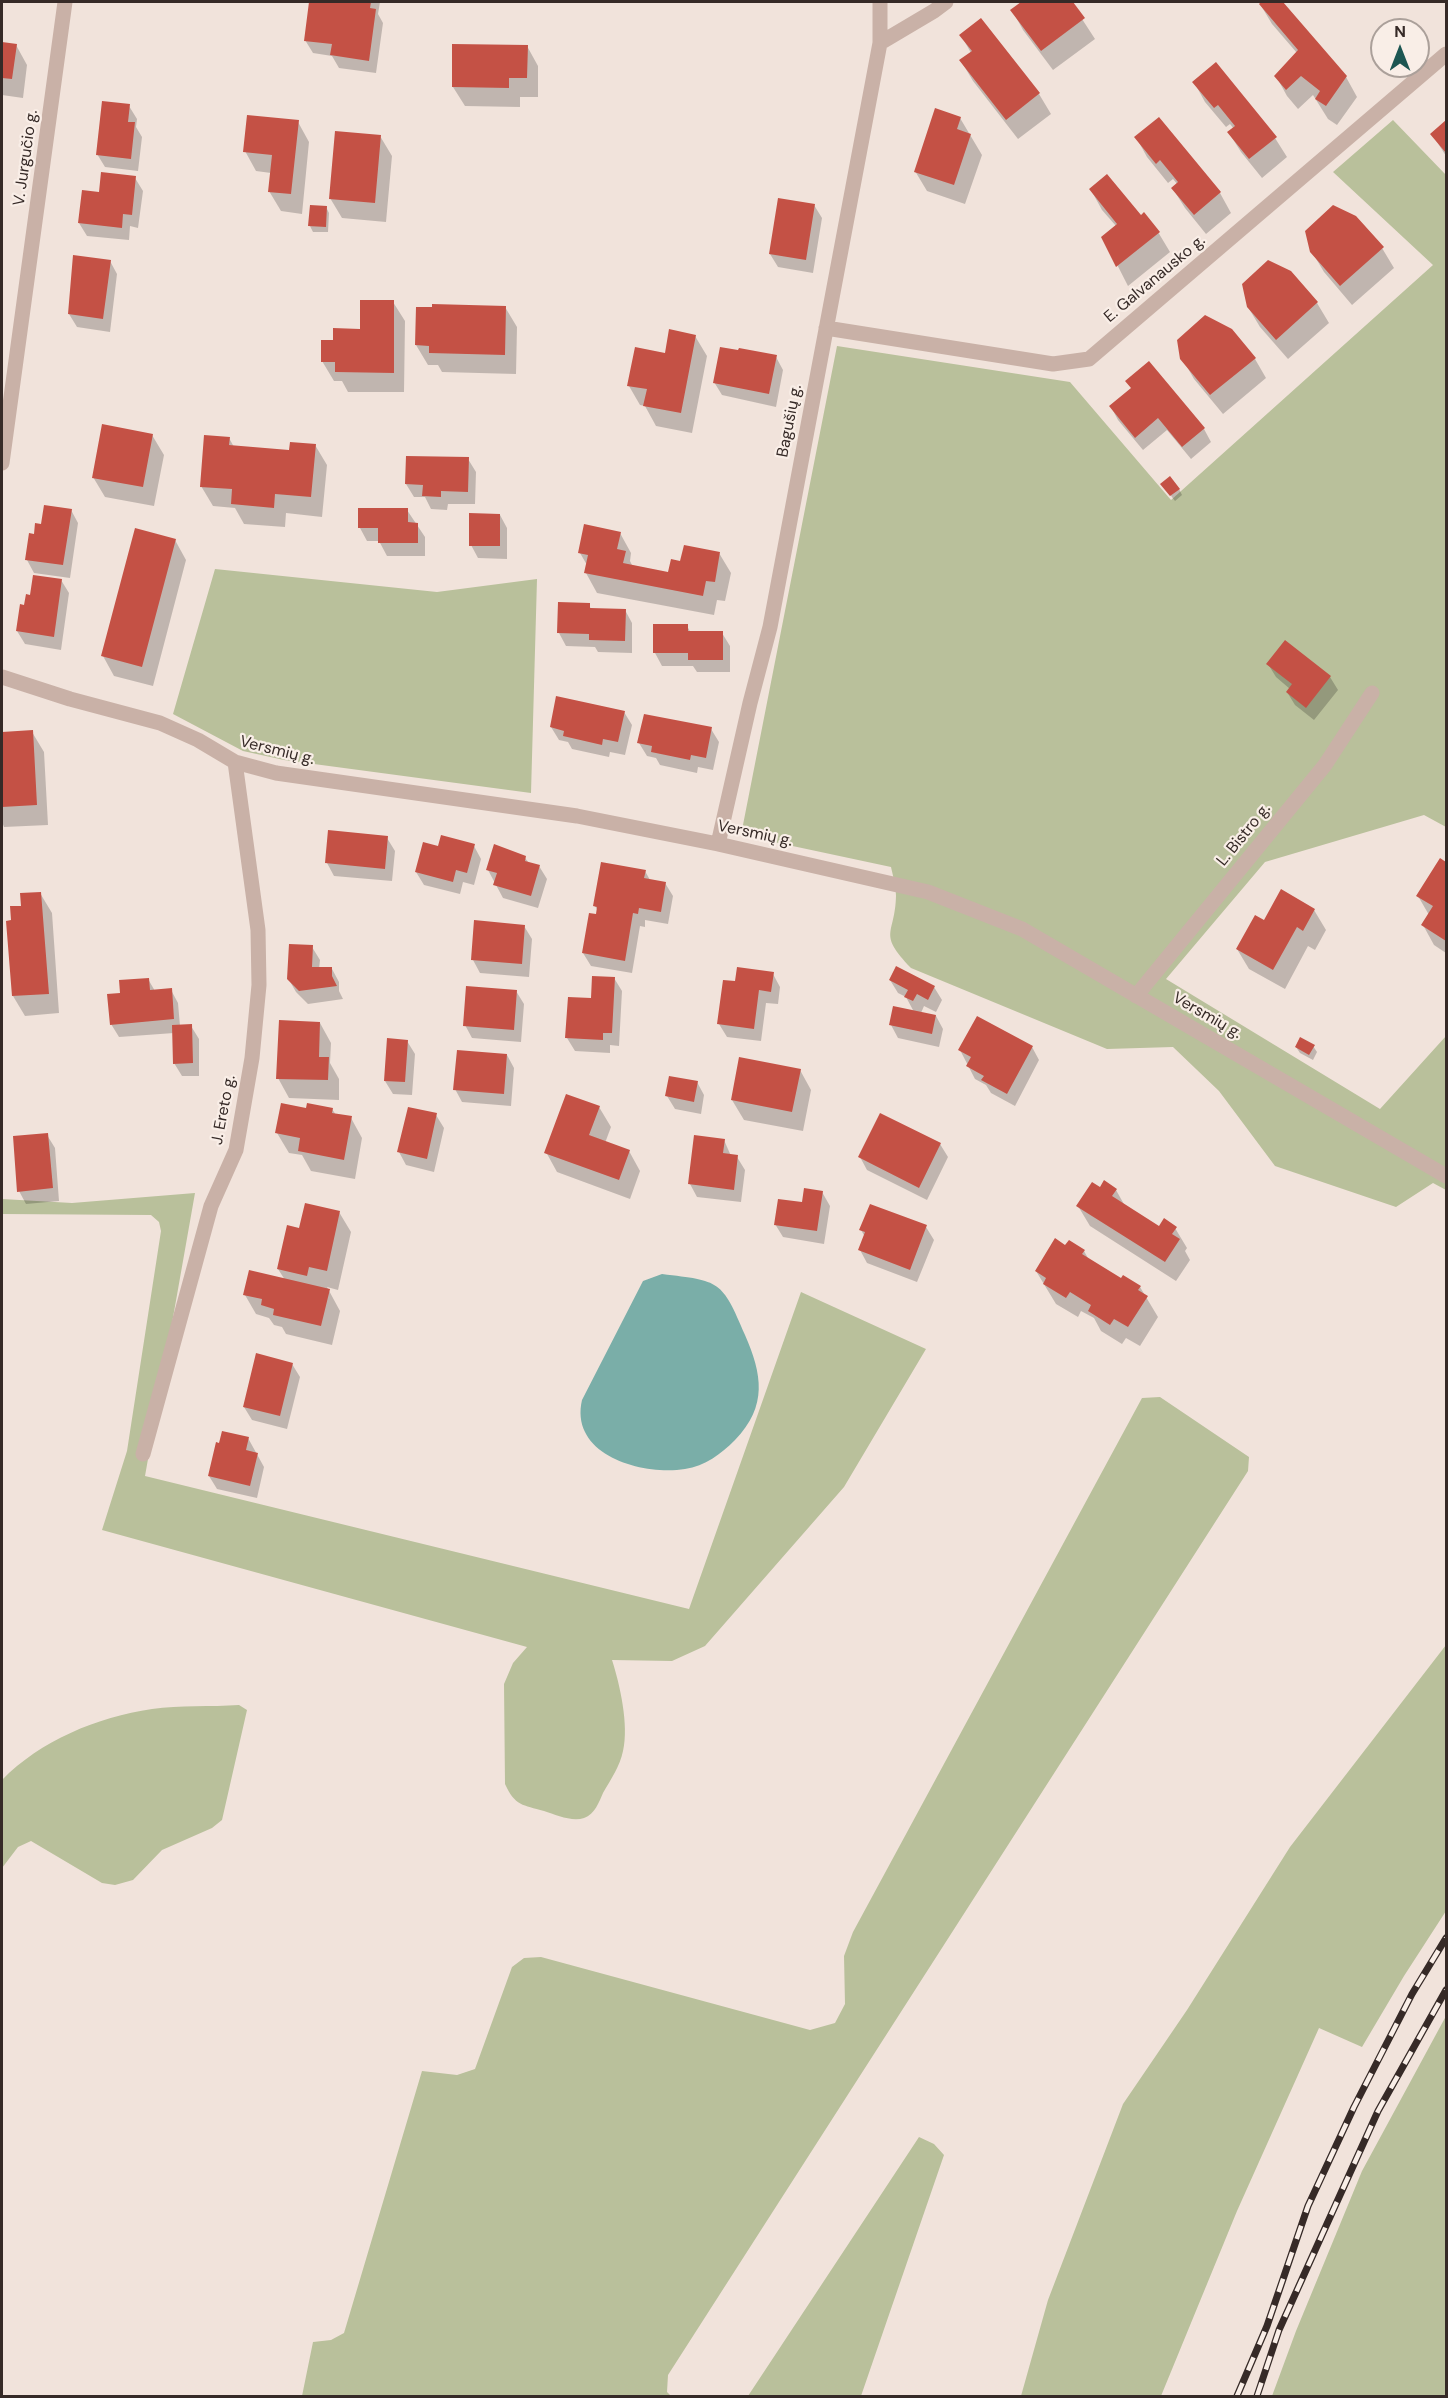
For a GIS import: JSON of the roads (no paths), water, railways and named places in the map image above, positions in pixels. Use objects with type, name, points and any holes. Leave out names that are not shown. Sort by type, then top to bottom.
[{"type":"street","name":"V. Jurgučio g.","points":[[2,463],[65,2]]},
{"type":"street","name":"Bagušių g.","points":[[718,844],[770,627],[880,43],[880,2]]},
{"type":"street","points":[[880,43],[946,2]]},
{"type":"street","name":"E. Galvanausko g.","points":[[826,328],[1053,364],[1089,359],[1446,54]]},
{"type":"street","name":"Versmių g.","points":[[2,677],[69,699],[160,723],[198,740],[235,762],[276,773],[577,816],[718,844],[928,892],[1022,929],[1446,1176]]},
{"type":"street","name":"L. Bistro g.","points":[[1136,996],[1325,765],[1372,693]]},
{"type":"street","name":"J. Ereto g.","points":[[143,1455],[211,1206],[236,1150],[252,1058],[259,985],[258,930],[235,762]]},
{"type":"water","points":[[662,1274],[708,1282],[717,1286],[724,1293],[751,1349],[758,1376],[757,1402],[746,1427],[718,1455],[685,1469],[650,1469],[613,1458],[598,1448],[587,1435],[581,1419],[582,1400],[643,1281]]},
{"type":"railway","points":[[1237,2396],[1267,2326],[1308,2206],[1354,2107],[1412,1994],[1446,1938]]},
{"type":"railway","points":[[1257,2396],[1279,2330],[1378,2111],[1446,1990]]}]
